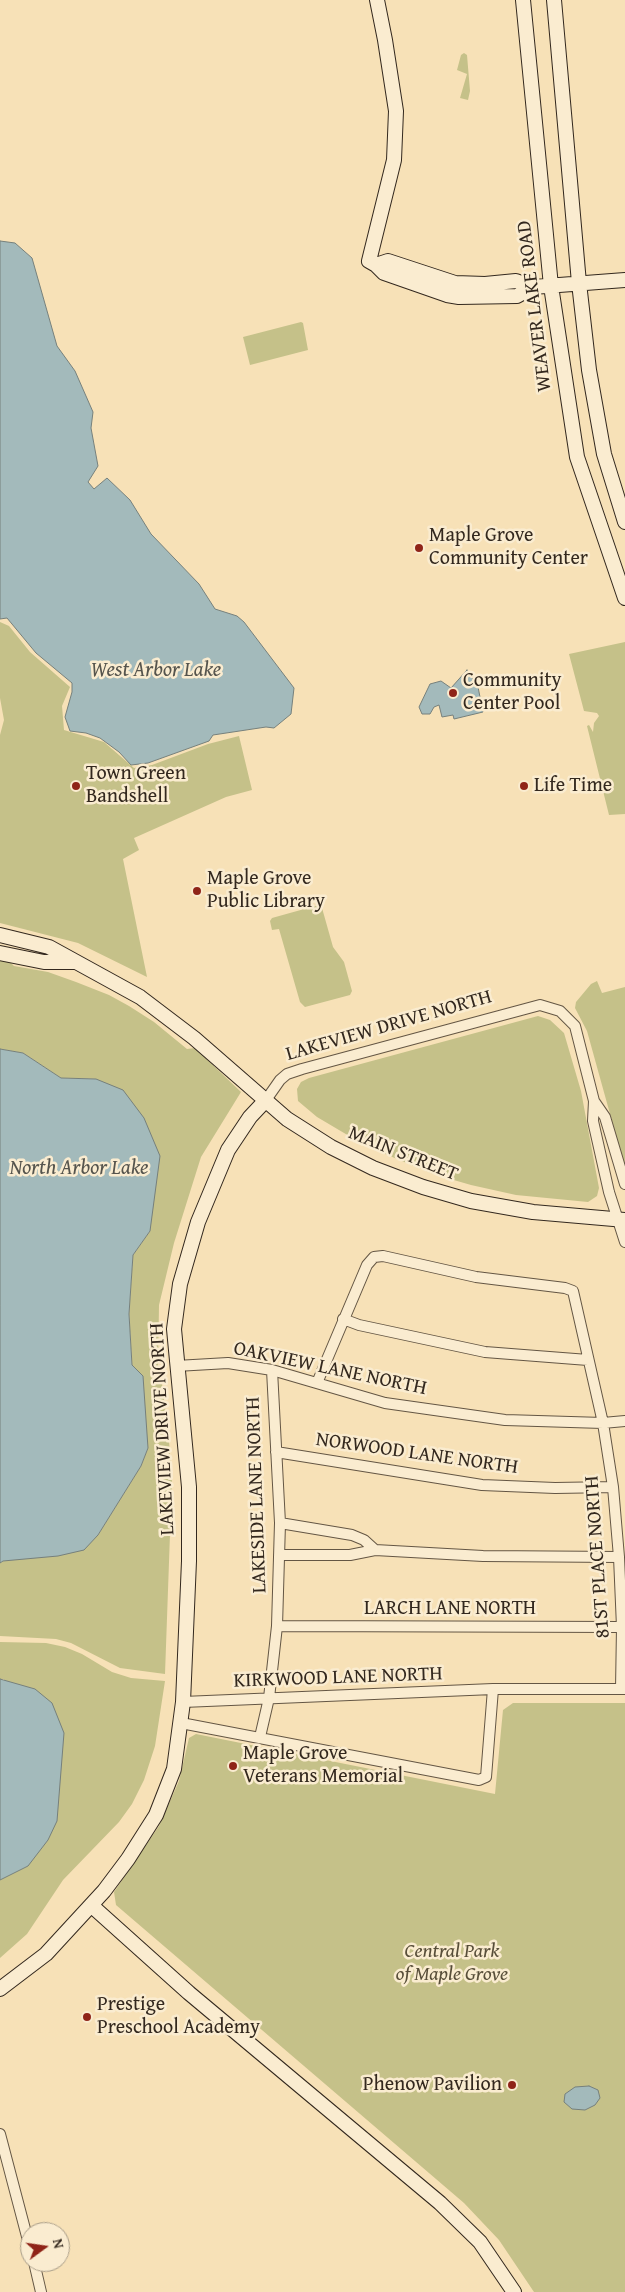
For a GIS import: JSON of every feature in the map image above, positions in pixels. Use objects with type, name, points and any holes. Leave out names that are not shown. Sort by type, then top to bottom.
[{"type":"street","points":[[376,0],[385,40],[396,111],[394,160],[372,263],[388,261],[455,284],[486,284],[516,281],[533,287],[625,280]]},
{"type":"street","name":"WEAVER LAKE ROAD","points":[[523,0],[551,286],[577,457],[625,598]]},
{"type":"street","points":[[554,0],[579,283],[589,370],[604,454],[625,522]]},
{"type":"street","name":"MAIN STREET","points":[[0,935],[49,947],[140,997],[163,1013],[287,1118],[331,1147],[373,1168],[423,1187],[471,1201],[502,1207],[621,1220]]},
{"type":"street","name":"MAIN STREET","points":[[0,953],[44,962],[75,962]]},
{"type":"street","name":"LAKEVIEW DRIVE NORTH","points":[[0,1989],[46,1954],[92,1906],[128,1859],[156,1815],[174,1768],[183,1702],[189,1561],[189,1487],[184,1423],[176,1366],[174,1329],[180,1284],[198,1222],[228,1150],[250,1117],[287,1074],[484,1018],[540,1005],[560,1011],[575,1026],[594,1101]]},
{"type":"street","points":[[594,1101],[605,1117],[625,1184]]},
{"type":"street","points":[[594,1101],[593,1120],[609,1192],[621,1220],[625,1242]]},
{"type":"street","name":"81ST PLACE NORTH","points":[[343,1319],[367,1265],[374,1257],[383,1256],[476,1277],[565,1288],[573,1292],[603,1423],[613,1487],[620,1557],[623,1689]]},
{"type":"street","points":[[317,1383],[343,1319],[359,1325],[485,1352],[588,1360]]},
{"type":"street","name":"OAKVIEW LANE NORTH","points":[[176,1366],[228,1363],[272,1370],[385,1403],[505,1420],[603,1423],[625,1421]]},
{"type":"street","name":"LAKESIDE LANE NORTH","points":[[260,1737],[269,1698],[277,1626],[280,1523],[272,1370]]},
{"type":"street","name":"NORWOOD LANE NORTH","points":[[276,1452],[482,1485],[555,1488],[613,1487]]},
{"type":"street","points":[[280,1523],[352,1534],[364,1540],[375,1550]]},
{"type":"street","points":[[279,1555],[350,1555],[375,1550],[483,1556],[620,1557]]},
{"type":"street","name":"LARCH LANE NORTH","points":[[277,1626],[622,1628]]},
{"type":"street","points":[[181,1723],[479,1780],[486,1777],[494,1689]]},
{"type":"street","name":"KIRKWOOD LANE NORTH","points":[[183,1702],[494,1689],[623,1689]]},
{"type":"street","points":[[92,1906],[190,1992],[440,2203],[480,2242],[514,2292]]},
{"type":"street","points":[[0,2134],[23,2222]]},
{"type":"street","points":[[36,2272],[41,2292]]},
{"type":"green space","points":[[464,53],[467,55],[470,91],[468,100],[460,98],[467,74],[457,70],[461,55]]},
{"type":"green space","points":[[303,323],[308,350],[250,365],[243,337]]},
{"type":"green space","points":[[0,622],[9,626],[30,652],[70,687],[62,706],[64,730],[104,742],[134,768],[152,765],[208,744],[239,736],[252,790],[226,797],[134,838],[139,850],[123,859],[147,977],[78,943],[0,923],[0,735],[4,720],[0,698]]},
{"type":"green space","points":[[625,642],[625,814],[609,815],[587,726],[589,725],[593,732],[594,723],[599,716],[597,713],[584,711],[569,654]]},
{"type":"green space","points":[[315,906],[322,908],[333,947],[344,962],[352,991],[350,995],[305,1007],[300,1002],[279,929],[272,930],[270,921],[272,918]]},
{"type":"green space","points":[[0,959],[9,961],[14,966],[48,972],[76,982],[109,995],[129,1006],[154,1022],[187,1049],[195,1048],[241,1092],[201,1157],[174,1243],[159,1305],[158,1368],[168,1429],[172,1478],[165,1674],[120,1668],[71,1643],[56,1639],[0,1636],[0,1563],[98,1535],[141,1466],[148,1448],[132,1365],[129,1314],[133,1255],[150,1231],[96,1079],[61,1078],[23,1053],[0,1049]]},
{"type":"green space","points":[[597,981],[602,993],[625,987],[625,1168],[587,1031],[575,1008],[576,1002],[591,984]]},
{"type":"green space","points":[[538,1016],[550,1020],[564,1033],[581,1091],[599,1188],[597,1196],[588,1202],[516,1195],[433,1174],[366,1146],[317,1117],[298,1101],[297,1089],[301,1082],[309,1078]]},
{"type":"green space","points":[[0,1642],[46,1643],[65,1647],[82,1654],[112,1672],[131,1678],[165,1681],[155,1746],[144,1780],[132,1804],[119,1822],[63,1880],[27,1934],[0,1958],[0,1880],[28,1866],[4,1679],[0,1679]]},
{"type":"green space","name":"Central Park of Maple Grove","points":[[513,1703],[625,1703],[625,2292],[534,2292],[499,2240],[464,2203],[116,1905],[114,1892],[159,1826],[179,1781],[189,1738],[196,1734],[495,1794],[503,1710]]},
{"type":"water","name":"West Arbor Lake","points":[[0,241],[15,243],[32,258],[57,346],[75,371],[93,412],[91,428],[98,466],[88,482],[94,489],[107,478],[130,500],[151,534],[199,584],[215,609],[237,616],[244,622],[294,688],[291,714],[274,728],[266,727],[213,735],[209,741],[148,763],[131,765],[119,752],[100,738],[86,733],[70,731],[65,717],[72,692],[72,683],[36,653],[7,618],[0,619]]},
{"type":"water","name":"Community Center Pool","points":[[467,670],[478,687],[483,712],[454,719],[453,715],[442,717],[439,705],[434,707],[430,714],[422,714],[419,707],[430,684],[441,681],[451,688]]},
{"type":"water","name":"North Arbor Lake","points":[[0,1049],[23,1053],[61,1078],[96,1079],[123,1090],[144,1118],[160,1156],[150,1231],[133,1255],[129,1314],[132,1365],[143,1376],[148,1448],[141,1466],[98,1535],[84,1550],[58,1556],[3,1561],[0,1563]]},
{"type":"water","points":[[0,1679],[35,1689],[52,1703],[64,1733],[57,1821],[48,1840],[28,1866],[0,1880]]},
{"type":"water","points":[[589,2086],[598,2090],[600,2098],[595,2105],[585,2110],[572,2109],[564,2102],[565,2094],[575,2087]]},
{"type":"place","name":"Maple Grove Community Center","points":[[419,548]]},
{"type":"place","name":"Community Center Pool","points":[[453,693]]},
{"type":"place","name":"Town Green Bandshell","points":[[76,786]]},
{"type":"place","name":"Life Time","points":[[524,786]]},
{"type":"place","name":"Maple Grove Public Library","points":[[197,891]]},
{"type":"place","name":"Maple Grove Veterans Memorial","points":[[233,1766]]},
{"type":"place","name":"Prestige Preschool Academy","points":[[87,2017]]},
{"type":"place","name":"Phenow Pavilion","points":[[512,2085]]}]
